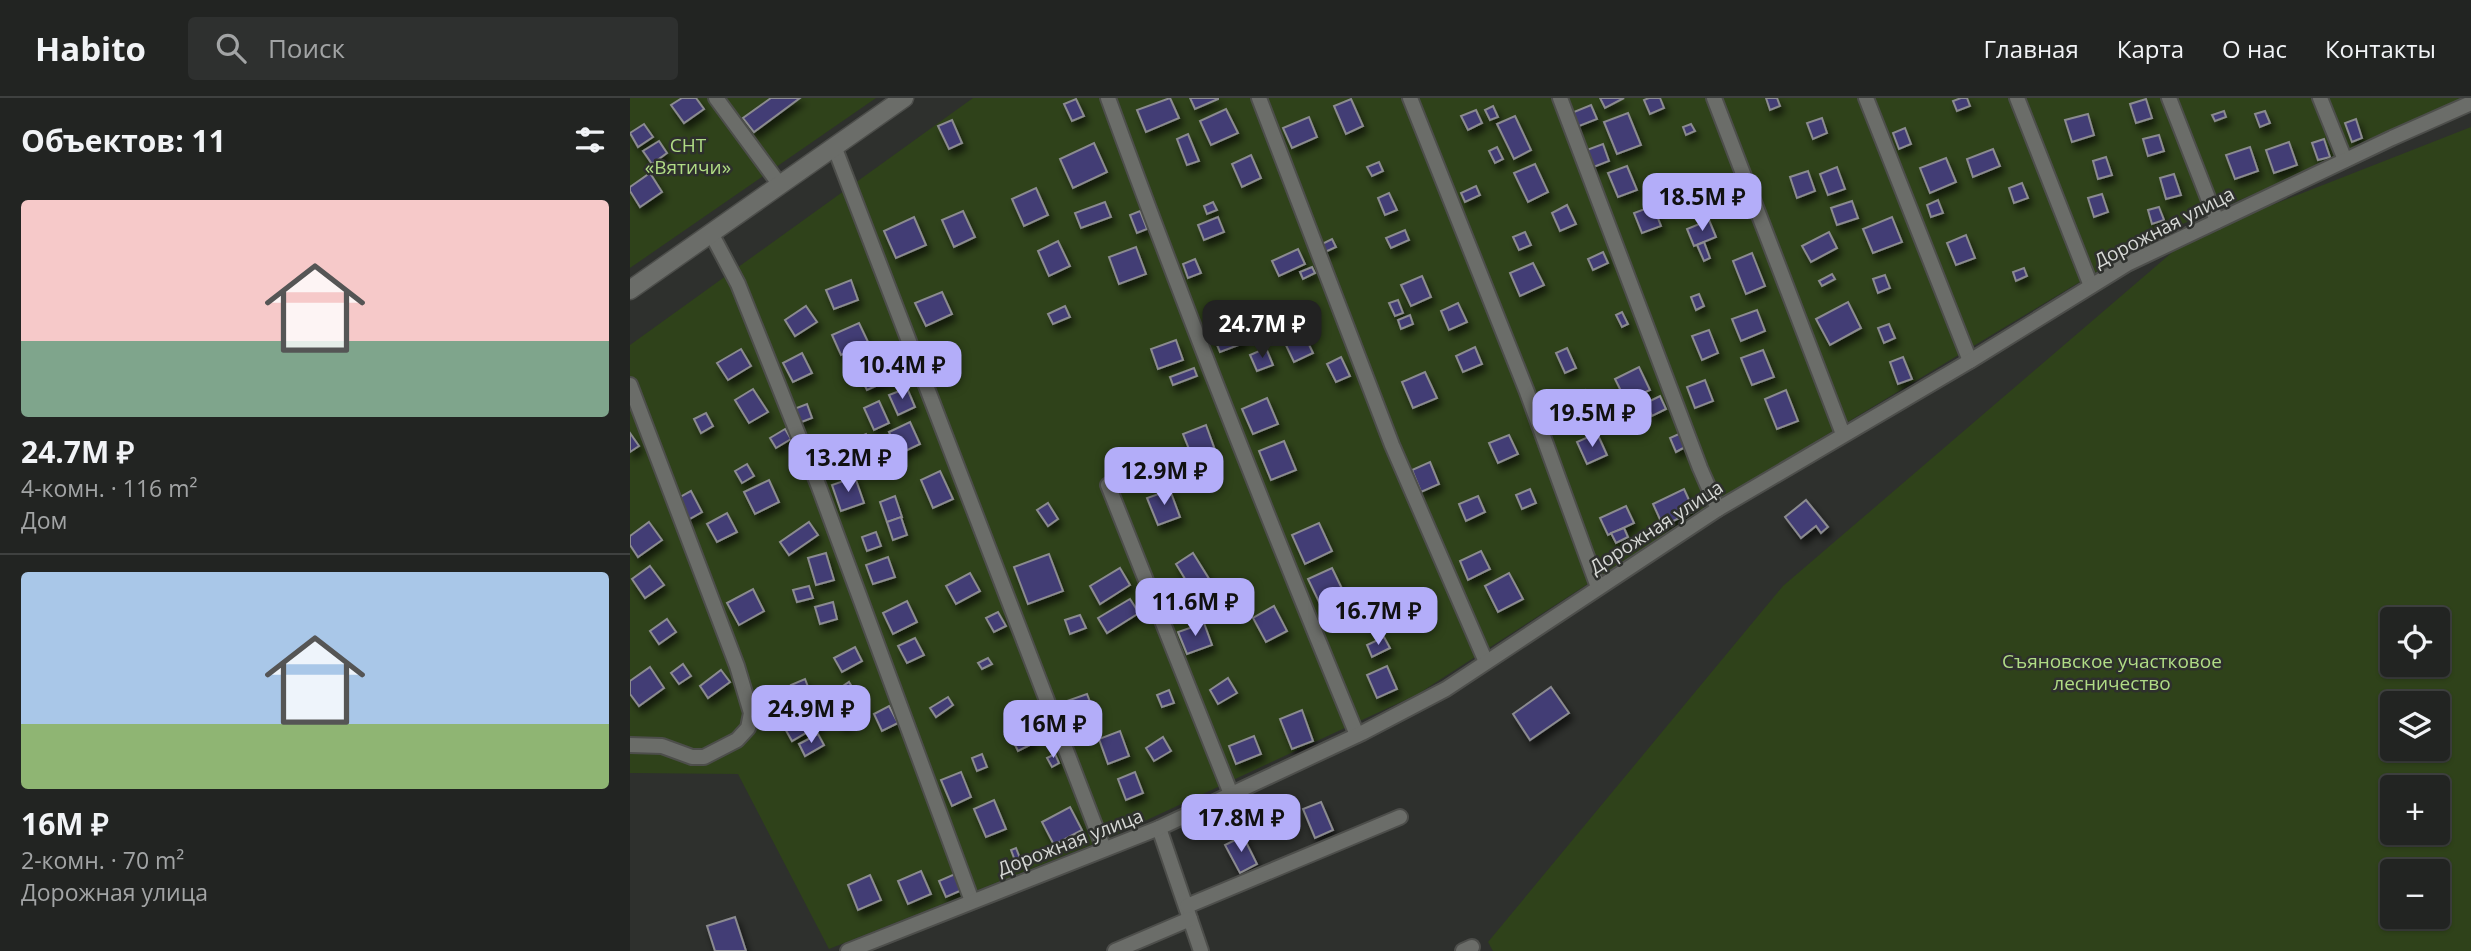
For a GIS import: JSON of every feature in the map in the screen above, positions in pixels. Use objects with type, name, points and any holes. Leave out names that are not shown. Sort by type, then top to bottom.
[{"type":"main road","points":[[630,290],[904,98]]},
{"type":"street","points":[[716,98],[780,185]]},
{"type":"street","points":[[1108,98],[1266,513],[1357,735]]},
{"type":"street","points":[[1259,98],[1392,445],[1486,662]]},
{"type":"street","points":[[1410,98],[1527,392],[1598,587]]},
{"type":"street","points":[[1560,98],[1718,509]]},
{"type":"street","points":[[1714,98],[1843,434]]},
{"type":"street","points":[[1866,98],[1970,361]]},
{"type":"street","points":[[2017,98],[2091,286]]},
{"type":"street","points":[[2169,98],[2217,221]]},
{"type":"street","points":[[2320,98],[2345,160]]},
{"type":"street","name":"Дорожная улица","points":[[848,951],[1159,828],[1357,735],[1446,689],[1718,509],[1970,361],[2127,264],[2471,100]]},
{"type":"street","points":[[834,146],[1104,849]]},
{"type":"street","points":[[711,233],[738,284],[819,487],[972,901]]},
{"type":"street","points":[[630,385],[737,666],[751,713],[748,728],[737,740],[704,757],[692,757],[662,746],[630,745]]},
{"type":"street","points":[[1108,485],[1231,794]]},
{"type":"street","points":[[1115,951],[1189,912],[1400,817]]},
{"type":"street","points":[[1159,828],[1201,951]]},
{"type":"green space","name":"СНТ «Вятичи»","points":[[630,98],[876,98],[630,268]]},
{"type":"green space","points":[[973,98],[2467,98],[2333,161],[2161,233],[1705,508],[1418,694],[1106,839],[829,949],[738,774],[630,773],[630,345]]},
{"type":"green space","name":"Съяновское участковое лесничество","points":[[2471,127],[2471,951],[1493,951],[1488,942],[1783,586],[2190,237]]},
{"type":"building","points":[[682,98],[696,98],[704,109],[684,123],[671,105]]},
{"type":"building","points":[[771,98],[800,98],[754,132],[743,118]]},
{"type":"building","points":[[1170,98],[1179,118],[1146,132],[1137,110]]},
{"type":"building","points":[[1190,98],[1218,98],[1218,99],[1195,109]]},
{"type":"building","points":[[1600,98],[1624,98],[1605,108]]},
{"type":"building","points":[[1660,98],[1664,108],[1650,114],[1644,100]]},
{"type":"building","points":[[1766,98],[1777,98],[1780,106],[1770,110]]},
{"type":"building","points":[[1967,98],[1970,106],[1957,111],[1953,101]]},
{"type":"building","points":[[1076,99],[1084,116],[1072,121],[1064,104]]},
{"type":"building","points":[[1351,99],[1363,126],[1346,134],[1334,106]]},
{"type":"building","points":[[2146,99],[2152,118],[2136,123],[2130,104]]},
{"type":"building","points":[[1591,105],[1597,119],[1574,128],[1569,114]]},
{"type":"building","points":[[1493,106],[1498,117],[1490,120],[1485,110]]},
{"type":"building","points":[[1226,109],[1238,133],[1211,145],[1200,121]]},
{"type":"building","points":[[1476,110],[1482,123],[1468,130],[1461,116]]},
{"type":"building","points":[[2224,111],[2226,117],[2215,121],[2212,115]]},
{"type":"building","points":[[2265,111],[2270,123],[2260,127],[2255,114]]},
{"type":"building","points":[[1628,113],[1641,145],[1617,154],[1604,122]]},
{"type":"building","points":[[2088,114],[2094,135],[2072,142],[2065,120]]},
{"type":"building","points":[[1515,116],[1531,150],[1514,159],[1497,124]]},
{"type":"building","points":[[1309,117],[1317,137],[1292,148],[1283,128]]},
{"type":"building","points":[[1822,118],[1827,133],[1813,139],[1807,123]]},
{"type":"building","points":[[2356,119],[2362,138],[2352,142],[2345,123]]},
{"type":"building","points":[[952,120],[962,143],[949,149],[938,126]]},
{"type":"building","points":[[644,124],[653,137],[638,147],[630,133]]},
{"type":"building","points":[[1691,124],[1695,131],[1686,135],[1683,127]]},
{"type":"building","points":[[1905,128],[1911,144],[1899,149],[1893,133]]},
{"type":"building","points":[[1188,134],[1199,161],[1187,165],[1177,139]]},
{"type":"building","points":[[2159,135],[2164,151],[2148,156],[2143,139]]},
{"type":"building","points":[[2324,139],[2330,157],[2318,160],[2312,143]]},
{"type":"building","points":[[659,141],[667,153],[652,164],[643,151]]},
{"type":"building","points":[[2289,142],[2297,165],[2274,173],[2266,150]]},
{"type":"building","points":[[1094,143],[1107,172],[1073,188],[1060,159]]},
{"type":"building","points":[[1603,144],[1609,161],[1591,168],[1584,151]]},
{"type":"building","points":[[1497,147],[1503,159],[1495,163],[1489,151]]},
{"type":"building","points":[[2250,147],[2258,171],[2235,179],[2226,155]]},
{"type":"building","points":[[1993,149],[2000,166],[1973,177],[1967,159]]},
{"type":"building","points":[[1251,155],[1261,178],[1242,187],[1232,164]]},
{"type":"building","points":[[2106,157],[2112,175],[2098,179],[2093,161]]},
{"type":"building","points":[[1946,158],[1956,182],[1930,193],[1920,168]]},
{"type":"building","points":[[1379,162],[1383,171],[1372,176],[1367,167]]},
{"type":"building","points":[[1535,164],[1548,192],[1528,202],[1514,173]]},
{"type":"building","points":[[1627,166],[1637,190],[1618,197],[1608,173]]},
{"type":"building","points":[[1837,167],[1845,189],[1828,195],[1820,174]]},
{"type":"building","points":[[1808,171],[1815,191],[1797,198],[1790,177]]},
{"type":"building","points":[[650,173],[662,192],[640,207],[630,187]]},
{"type":"building","points":[[2174,174],[2181,195],[2166,199],[2160,178]]},
{"type":"building","points":[[1708,177],[1712,189],[1700,193],[1695,182]]},
{"type":"building","points":[[2022,183],[2028,198],[2014,203],[2009,188]]},
{"type":"building","points":[[1476,186],[1480,195],[1465,202],[1461,193]]},
{"type":"building","points":[[1036,188],[1048,215],[1024,226],[1012,199]]},
{"type":"building","points":[[1389,193],[1397,210],[1385,215],[1378,198]]},
{"type":"building","points":[[2102,194],[2108,212],[2094,217],[2088,198]]},
{"type":"building","points":[[1938,200],[1943,213],[1931,217],[1927,205]]},
{"type":"building","points":[[1852,201],[1858,218],[1837,225],[1831,208]]},
{"type":"building","points":[[1105,202],[1111,217],[1081,228],[1075,213]]},
{"type":"building","points":[[1213,202],[1217,210],[1207,214],[1204,206]]},
{"type":"building","points":[[1567,205],[1576,224],[1560,231],[1552,213]]},
{"type":"building","points":[[1653,206],[1661,226],[1642,233],[1634,213]]},
{"type":"building","points":[[2159,207],[2164,220],[2152,224],[2148,210]]},
{"type":"building","points":[[963,211],[975,237],[954,247],[942,220]]},
{"type":"building","points":[[1140,211],[1147,229],[1137,233],[1130,215]]},
{"type":"building","points":[[914,217],[926,245],[896,258],[884,231]]},
{"type":"building","points":[[1218,217],[1224,232],[1204,240],[1198,225]]},
{"type":"building","points":[[1892,217],[1902,242],[1873,253],[1863,229]]},
{"type":"building","points":[[1709,220],[1716,237],[1694,246],[1687,229]]},
{"type":"building","points":[[1405,230],[1409,240],[1391,248],[1386,238]]},
{"type":"building","points":[[1525,232],[1531,245],[1519,250],[1513,237]]},
{"type":"building","points":[[1829,232],[1837,248],[1811,262],[1802,246]]},
{"type":"building","points":[[1966,235],[1975,258],[1956,265],[1947,243]]},
{"type":"building","points":[[1332,239],[1336,247],[1323,253],[1320,245]]},
{"type":"building","points":[[1058,241],[1070,266],[1049,276],[1038,251]]},
{"type":"building","points":[[1704,242],[1710,258],[1704,261],[1697,245]]},
{"type":"building","points":[[1136,247],[1146,274],[1119,284],[1109,257]]},
{"type":"building","points":[[1298,249],[1305,264],[1279,276],[1272,261]]},
{"type":"building","points":[[1603,252],[1608,263],[1593,270],[1588,259]]},
{"type":"building","points":[[1752,253],[1765,286],[1746,294],[1733,261]]},
{"type":"building","points":[[1195,259],[1201,273],[1188,278],[1183,264]]},
{"type":"building","points":[[1533,263],[1544,285],[1520,296],[1510,273]]},
{"type":"building","points":[[1312,267],[1315,273],[1303,279],[1300,272]]},
{"type":"building","points":[[2024,268],[2027,276],[2016,281],[2013,272]]},
{"type":"building","points":[[1832,274],[1835,279],[1822,286],[1819,281]]},
{"type":"building","points":[[1885,275],[1890,288],[1878,293],[1873,279]]},
{"type":"building","points":[[1422,276],[1431,297],[1411,306],[1401,285]]},
{"type":"building","points":[[851,280],[858,300],[834,309],[826,290]]},
{"type":"building","points":[[942,292],[952,314],[926,326],[915,303]]},
{"type":"building","points":[[1699,294],[1704,306],[1696,310],[1691,297]]},
{"type":"building","points":[[1398,300],[1403,313],[1395,316],[1389,303]]},
{"type":"building","points":[[1848,302],[1861,328],[1830,345],[1816,319]]},
{"type":"building","points":[[1458,303],[1467,322],[1449,330],[1441,311]]},
{"type":"building","points":[[806,306],[817,322],[795,336],[785,320]]},
{"type":"building","points":[[1065,306],[1070,317],[1053,324],[1048,314]]},
{"type":"building","points":[[1757,310],[1765,331],[1741,341],[1732,319]]},
{"type":"building","points":[[1622,312],[1628,324],[1622,327],[1616,315]]},
{"type":"building","points":[[1410,315],[1413,324],[1401,329],[1398,320]]},
{"type":"building","points":[[859,323],[868,342],[841,355],[832,335]]},
{"type":"building","points":[[1236,324],[1244,343],[1220,352],[1212,333]]},
{"type":"building","points":[[1889,324],[1895,338],[1884,343],[1878,328]]},
{"type":"building","points":[[1709,330],[1718,353],[1702,360],[1692,336]]},
{"type":"building","points":[[1303,332],[1313,353],[1294,362],[1284,341]]},
{"type":"building","points":[[1176,340],[1183,360],[1158,369],[1151,349]]},
{"type":"building","points":[[1475,347],[1482,364],[1463,372],[1456,356]]},
{"type":"building","points":[[1266,348],[1273,365],[1257,371],[1250,355]]},
{"type":"building","points":[[1567,348],[1576,368],[1565,373],[1556,353]]},
{"type":"building","points":[[741,349],[751,366],[728,380],[717,363]]},
{"type":"building","points":[[1763,350],[1774,377],[1752,385],[1741,358]]},
{"type":"building","points":[[802,353],[812,373],[793,382],[783,363]]},
{"type":"building","points":[[887,356],[896,377],[867,390],[857,370]]},
{"type":"building","points":[[1341,357],[1350,376],[1336,382],[1327,364]]},
{"type":"building","points":[[1903,357],[1912,379],[1898,384],[1890,362]]},
{"type":"building","points":[[1639,367],[1650,390],[1626,401],[1615,379]]},
{"type":"building","points":[[1194,368],[1197,376],[1173,385],[1170,377]]},
{"type":"building","points":[[1425,372],[1437,398],[1413,408],[1402,382]]},
{"type":"building","points":[[1705,380],[1713,401],[1695,408],[1687,387]]},
{"type":"building","points":[[907,388],[915,407],[898,415],[889,395]]},
{"type":"building","points":[[753,389],[768,412],[749,423],[735,400]]},
{"type":"building","points":[[1585,390],[1596,414],[1571,426],[1560,402]]},
{"type":"building","points":[[1786,390],[1798,421],[1777,429],[1765,399]]},
{"type":"building","points":[[1660,396],[1666,409],[1652,416],[1646,403]]},
{"type":"building","points":[[1267,398],[1278,424],[1253,434],[1242,409]]},
{"type":"building","points":[[879,401],[889,423],[874,430],[864,408]]},
{"type":"building","points":[[807,404],[812,418],[799,423],[794,409]]},
{"type":"building","points":[[706,413],[713,426],[701,433],[694,419]]},
{"type":"building","points":[[910,422],[920,444],[899,454],[889,432]]},
{"type":"building","points":[[1206,425],[1215,450],[1193,459],[1183,434]]},
{"type":"building","points":[[785,429],[791,439],[776,448],[770,438]]},
{"type":"building","points":[[630,433],[639,446],[630,452]]},
{"type":"building","points":[[1597,433],[1607,455],[1587,464],[1577,442]]},
{"type":"building","points":[[1681,433],[1687,446],[1676,452],[1670,438]]},
{"type":"building","points":[[866,434],[873,452],[848,461],[841,444]]},
{"type":"building","points":[[1509,435],[1518,454],[1498,463],[1489,443]]},
{"type":"building","points":[[1284,441],[1296,470],[1271,480],[1259,451]]},
{"type":"building","points":[[831,454],[837,470],[824,475],[818,459]]},
{"type":"building","points":[[1430,462],[1439,484],[1421,492],[1412,470]]},
{"type":"building","points":[[747,464],[754,476],[742,483],[735,471]]},
{"type":"building","points":[[940,471],[953,499],[933,508],[921,480]]},
{"type":"building","points":[[855,477],[864,503],[841,511],[832,485]]},
{"type":"building","points":[[769,480],[779,502],[755,514],[744,492]]},
{"type":"building","points":[[1530,489],[1536,503],[1522,509],[1516,495]]},
{"type":"building","points":[[1684,489],[1694,511],[1663,526],[1653,504]]},
{"type":"building","points":[[1170,490],[1180,517],[1158,525],[1147,498]]},
{"type":"building","points":[[691,491],[702,512],[686,521],[675,500]]},
{"type":"building","points":[[895,496],[902,517],[887,522],[880,502]]},
{"type":"building","points":[[1478,496],[1485,512],[1466,521],[1459,504]]},
{"type":"building","points":[[1806,500],[1828,527],[1821,533],[1816,526],[1801,538],[1785,517]]},
{"type":"building","points":[[1048,503],[1058,519],[1048,526],[1037,510]]},
{"type":"building","points":[[1626,506],[1634,523],[1608,535],[1600,518]]},
{"type":"building","points":[[727,513],[737,532],[717,542],[707,524]]},
{"type":"building","points":[[901,517],[907,535],[893,540],[887,522]]},
{"type":"building","points":[[649,522],[662,540],[638,557],[630,545],[630,536]]},
{"type":"building","points":[[809,522],[818,535],[789,555],[780,542]]},
{"type":"building","points":[[1319,523],[1332,551],[1305,564],[1292,535]]},
{"type":"building","points":[[1624,528],[1628,537],[1616,543],[1611,533]]},
{"type":"building","points":[[876,532],[881,546],[867,551],[862,537]]},
{"type":"building","points":[[1481,551],[1490,569],[1468,580],[1460,561]]},
{"type":"building","points":[[826,553],[834,580],[816,585],[808,558]]},
{"type":"building","points":[[1193,553],[1211,582],[1193,592],[1176,564]]},
{"type":"building","points":[[1049,554],[1063,591],[1028,604],[1014,567]]},
{"type":"building","points":[[888,557],[895,577],[873,584],[866,565]]},
{"type":"building","points":[[650,566],[664,585],[645,598],[632,579]]},
{"type":"building","points":[[1120,568],[1130,585],[1100,604],[1090,586]]},
{"type":"building","points":[[1332,568],[1346,597],[1322,608],[1308,579]]},
{"type":"building","points":[[970,573],[980,591],[956,604],[946,586]]},
{"type":"building","points":[[1509,573],[1523,599],[1498,612],[1485,586]]},
{"type":"building","points":[[809,586],[813,598],[797,602],[793,590]]},
{"type":"building","points":[[753,589],[764,611],[739,625],[727,603]]},
{"type":"building","points":[[1423,596],[1428,607],[1421,611],[1415,600]]},
{"type":"building","points":[[1362,598],[1368,611],[1350,619],[1344,606]]},
{"type":"building","points":[[1130,599],[1139,613],[1107,633],[1098,618]]},
{"type":"building","points":[[907,601],[917,622],[893,634],[883,613]]},
{"type":"building","points":[[833,602],[837,619],[820,624],[815,607]]},
{"type":"building","points":[[1274,606],[1287,631],[1266,642],[1253,618]]},
{"type":"building","points":[[998,612],[1006,626],[994,632],[986,618]]},
{"type":"building","points":[[1080,615],[1086,628],[1070,634],[1065,620]]},
{"type":"building","points":[[667,619],[676,632],[659,644],[650,631]]},
{"type":"building","points":[[1204,623],[1212,645],[1187,654],[1178,632]]},
{"type":"building","points":[[1384,637],[1390,648],[1372,657],[1367,645]]},
{"type":"building","points":[[915,638],[924,655],[907,663],[898,646]]},
{"type":"building","points":[[855,647],[862,661],[842,672],[834,658]]},
{"type":"building","points":[[988,658],[992,664],[982,669],[978,663]]},
{"type":"building","points":[[683,664],[691,676],[679,684],[671,673]]},
{"type":"building","points":[[1387,666],[1397,689],[1377,698],[1367,675]]},
{"type":"building","points":[[650,667],[664,688],[639,706],[630,694],[630,681]]},
{"type":"building","points":[[721,670],[730,682],[708,698],[700,686]]},
{"type":"building","points":[[1228,678],[1237,693],[1218,704],[1210,690]]},
{"type":"building","points":[[805,679],[811,695],[798,700],[791,685]]},
{"type":"building","points":[[849,682],[867,711],[843,726],[825,698]]},
{"type":"building","points":[[1551,687],[1569,713],[1530,740],[1513,714]]},
{"type":"building","points":[[1169,690],[1174,703],[1162,707],[1157,695]]},
{"type":"building","points":[[1087,694],[1095,715],[1072,724],[1064,702]]},
{"type":"building","points":[[948,697],[953,705],[936,717],[930,708]]},
{"type":"building","points":[[1038,701],[1042,708],[1030,714],[1026,707]]},
{"type":"building","points":[[889,706],[898,723],[882,731],[874,714]]},
{"type":"building","points":[[813,709],[821,724],[792,741],[783,725]]},
{"type":"building","points":[[1302,710],[1313,741],[1292,749],[1280,719]]},
{"type":"building","points":[[1027,728],[1034,743],[1018,751],[1011,737]]},
{"type":"building","points":[[1120,731],[1129,756],[1108,764],[1099,739]]},
{"type":"building","points":[[818,734],[824,745],[805,756],[799,744]]},
{"type":"building","points":[[1254,736],[1261,754],[1236,764],[1229,746]]},
{"type":"building","points":[[1163,737],[1171,751],[1154,761],[1146,748]]},
{"type":"building","points":[[982,754],[987,767],[977,771],[972,758]]},
{"type":"building","points":[[1055,754],[1059,763],[1052,767],[1047,758]]},
{"type":"building","points":[[961,772],[971,797],[952,806],[941,780]]},
{"type":"building","points":[[1135,772],[1143,793],[1126,800],[1118,779]]},
{"type":"building","points":[[994,800],[1006,829],[986,837],[974,809]]},
{"type":"building","points":[[1321,802],[1333,830],[1315,838],[1303,809]]},
{"type":"building","points":[[1070,807],[1082,830],[1054,845],[1042,822]]},
{"type":"building","points":[[1243,836],[1257,864],[1240,873],[1225,845]]},
{"type":"building","points":[[1016,848],[1021,861],[1016,863],[1011,850]]},
{"type":"building","points":[[921,871],[931,894],[908,904],[898,881]]},
{"type":"building","points":[[955,874],[962,890],[946,897],[939,881]]},
{"type":"building","points":[[870,875],[881,900],[858,910],[848,885]]},
{"type":"building","points":[[735,917],[746,951],[715,951],[707,926]]}]
